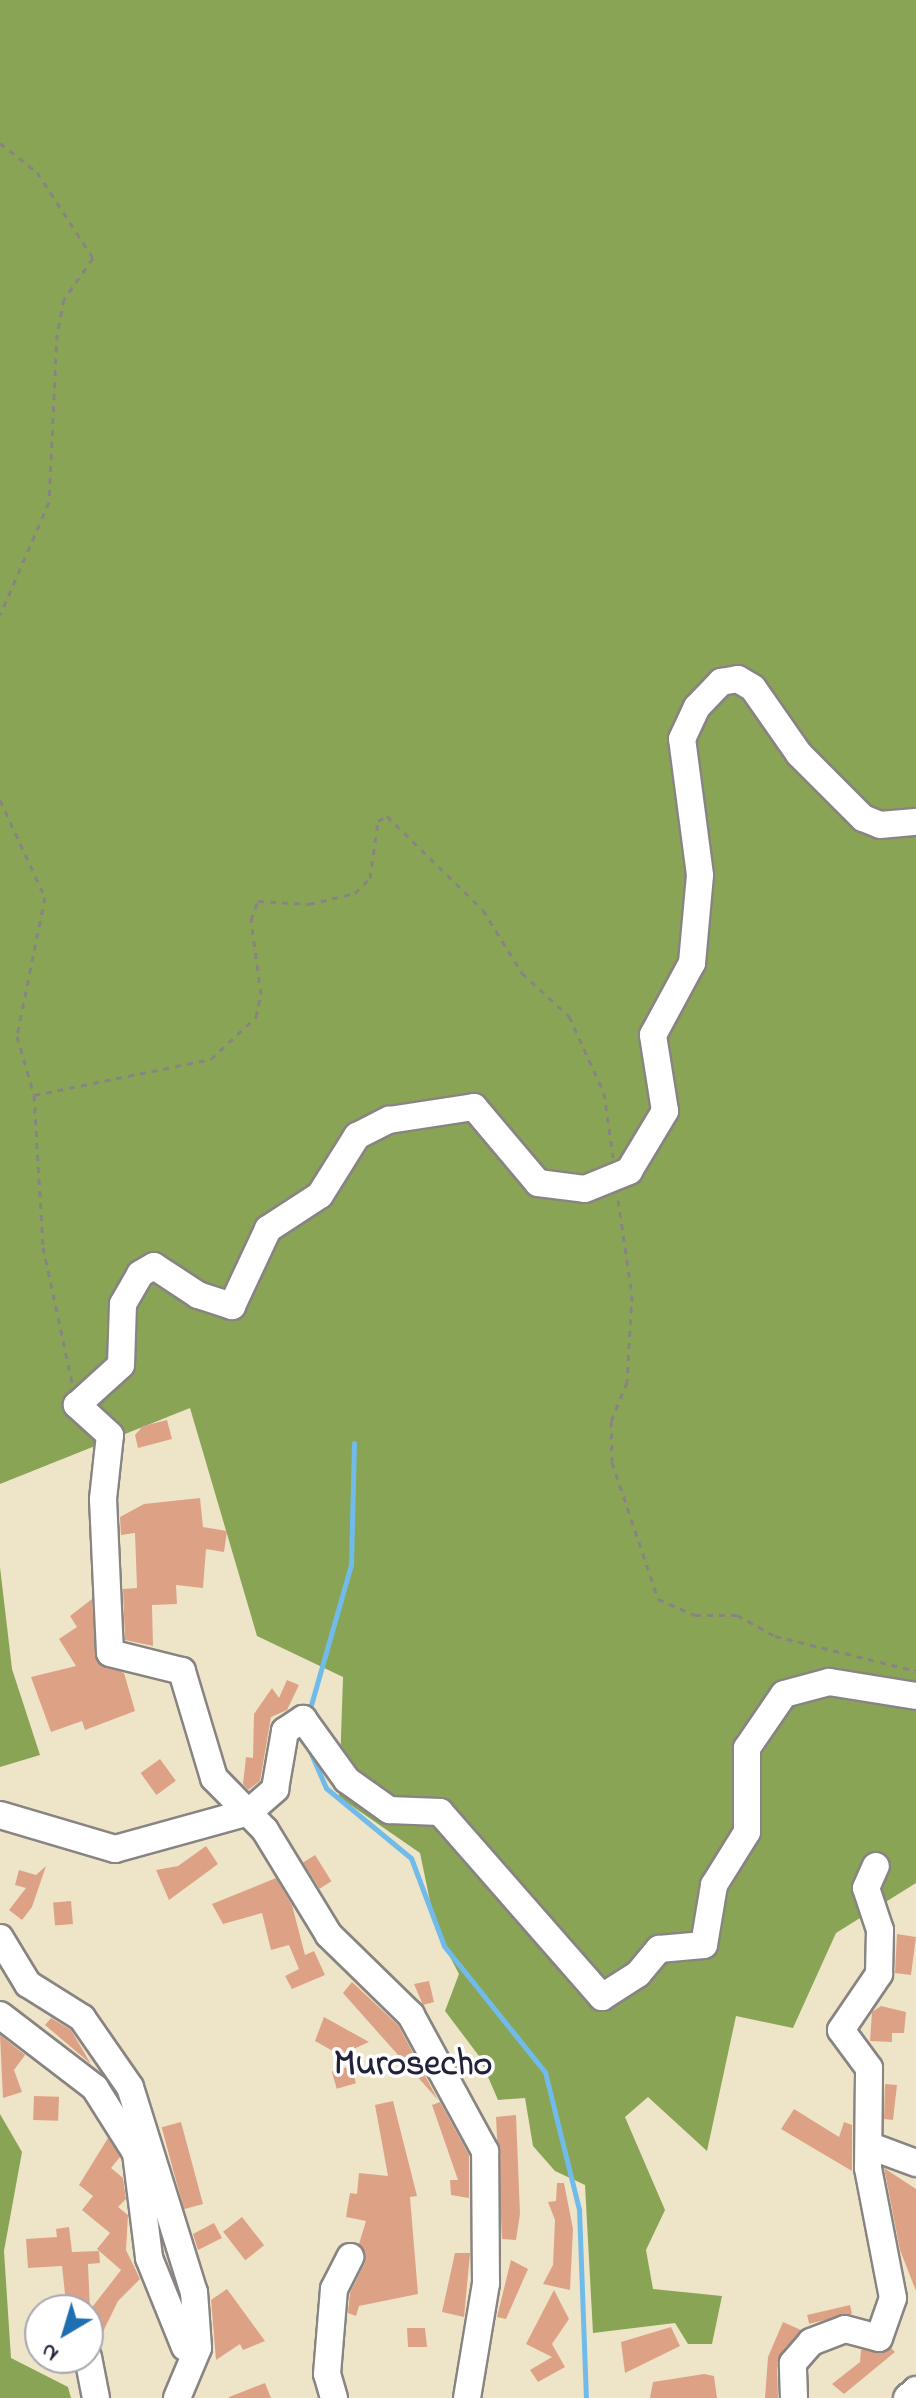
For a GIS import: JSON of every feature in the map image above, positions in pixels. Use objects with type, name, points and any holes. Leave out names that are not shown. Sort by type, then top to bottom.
[{"type":"street","points":[[467,2398],[486,2283],[485,2151],[411,2015],[350,1955],[249,1812],[214,1778],[182,1671],[110,1653],[103,1499],[110,1435],[77,1405],[121,1365],[123,1304],[140,1274],[154,1266],[198,1295],[232,1306],[268,1229],[320,1195],[357,1136],[389,1120],[474,1107],[538,1183],[585,1189],[629,1171],[665,1111],[653,1035],[692,963],[700,875],[680,765],[697,707],[721,682],[738,679],[863,818],[880,825],[916,822]]},
{"type":"street","points":[[0,1815],[115,1849],[249,1812],[275,1789],[285,1731],[303,1719],[312,1722],[347,1780],[389,1810],[440,1812],[602,1997],[638,1974],[659,1949],[704,1945],[714,1885],[747,1832],[747,1748],[784,1694],[829,1682],[916,1696]]},
{"type":"street","points":[[794,2398],[793,2363],[811,2342],[845,2329],[879,2338],[893,2298],[871,2193],[873,2147],[869,2068],[841,2030],[879,1974],[880,1930],[866,1888],[876,1866]]},
{"type":"street","points":[[0,1938],[28,1984],[82,2018],[130,2087],[194,2292],[198,2348],[176,2395]]},
{"type":"street","points":[[310,1941],[350,1955]]},
{"type":"street","points":[[0,2015],[95,2088],[136,2153],[149,2258],[187,2352],[176,2395]]},
{"type":"street","points":[[873,2147],[916,2163]]},
{"type":"street","points":[[334,2398],[327,2374],[334,2289],[350,2257]]},
{"type":"street","points":[[91,2374],[96,2398]]},
{"type":"street","points":[[907,2398],[916,2390]]},
{"type":"path","points":[[0,143],[37,172],[93,258],[64,299],[57,334],[49,502],[0,615]]},
{"type":"path","points":[[0,800],[45,897],[17,1009],[34,1095],[43,1247],[77,1405]]},
{"type":"path","points":[[34,1095],[211,1059],[256,1017],[261,994],[251,920],[258,901],[309,904],[355,893],[370,878],[378,821],[387,816],[483,910],[522,973],[569,1016],[604,1093],[632,1295],[627,1382],[611,1421],[612,1462],[658,1599],[695,1615],[737,1615],[775,1636],[916,1671]]},
{"type":"green space","points":[[0,0],[916,0],[916,1883],[836,1933],[793,2028],[736,2016],[707,2151],[648,2097],[625,2117],[665,2210],[646,2250],[653,2289],[722,2296],[712,2344],[688,2344],[675,2323],[593,2333],[585,2185],[555,2171],[533,2146],[525,2098],[498,2100],[479,2056],[445,2011],[459,1974],[436,1930],[420,1853],[339,1797],[343,1677],[257,1636],[190,1408],[0,1484]]},
{"type":"green space","points":[[0,1567],[12,1669],[40,1755],[0,1767]]},
{"type":"green space","points":[[0,2114],[22,2152],[4,2251],[11,2358],[24,2365],[24,2374],[42,2374],[68,2387],[71,2398],[0,2398]]},
{"type":"building","points":[[167,1420],[172,1439],[138,1448],[135,1435],[143,1426]]},
{"type":"building","points":[[200,1498],[203,1527],[227,1531],[224,1552],[206,1549],[203,1588],[176,1585],[177,1604],[152,1605],[153,1646],[125,1640],[123,1589],[137,1588],[135,1533],[121,1535],[120,1517],[144,1504]]},
{"type":"building","points":[[92,1599],[97,1662],[124,1673],[135,1711],[85,1730],[82,1721],[51,1732],[31,1677],[76,1666],[59,1639],[77,1627],[70,1616]]},
{"type":"building","points":[[287,1680],[299,1685],[287,1710],[271,1717],[260,1781],[248,1790],[243,1784],[246,1757],[253,1758],[254,1714],[272,1688],[279,1698]]},
{"type":"building","points":[[160,1759],[176,1781],[156,1795],[141,1773]]},
{"type":"building","points":[[206,1846],[218,1864],[169,1900],[156,1870],[178,1866]]},
{"type":"building","points":[[315,1855],[331,1881],[320,1889],[303,1862]]},
{"type":"building","points":[[46,1866],[32,1907],[22,1920],[9,1910],[26,1888],[15,1885],[19,1870],[36,1875]]},
{"type":"building","points":[[276,1878],[292,1905],[305,1955],[314,1951],[325,1975],[292,1989],[285,1976],[299,1969],[289,1945],[271,1950],[262,1913],[223,1924],[212,1904]]},
{"type":"building","points":[[71,1901],[73,1924],[55,1925],[53,1903]]},
{"type":"building","points":[[897,1934],[916,1937],[911,1975],[895,1973]]},
{"type":"building","points":[[429,1981],[434,2002],[423,2005],[414,1984]]},
{"type":"building","points":[[352,1982],[398,2025],[438,2100],[343,1993]]},
{"type":"building","points":[[881,2006],[906,2012],[904,2033],[892,2033],[892,2042],[870,2041],[872,2012]]},
{"type":"building","points":[[324,2017],[369,2042],[340,2055],[315,2041]]},
{"type":"building","points":[[51,2018],[71,2030],[91,2064],[45,2025]]},
{"type":"building","points":[[0,2035],[25,2055],[14,2070],[22,2092],[3,2098]]},
{"type":"building","points":[[351,2066],[356,2083],[337,2089],[332,2072]]},
{"type":"building","points":[[885,2084],[897,2085],[893,2120],[884,2119]]},
{"type":"building","points":[[34,2096],[59,2097],[58,2121],[33,2120]]},
{"type":"building","points":[[393,2101],[417,2196],[410,2197],[418,2294],[359,2306],[356,2316],[348,2313],[350,2293],[365,2263],[359,2244],[366,2221],[346,2217],[350,2193],[357,2194],[359,2173],[388,2176],[375,2105]]},
{"type":"building","points":[[440,2102],[469,2155],[469,2198],[451,2195],[450,2180],[458,2180],[432,2105]]},
{"type":"building","points":[[794,2109],[839,2137],[844,2122],[852,2125],[852,2171],[781,2129]]},
{"type":"building","points":[[516,2115],[520,2214],[516,2240],[502,2239],[496,2117]]},
{"type":"building","points":[[181,2122],[203,2204],[184,2209],[162,2127]]},
{"type":"building","points":[[108,2138],[120,2157],[111,2168],[123,2178],[126,2199],[118,2207],[128,2215],[126,2250],[140,2279],[118,2301],[104,2330],[102,2294],[121,2270],[97,2249],[110,2233],[82,2210],[93,2196],[79,2185]]},
{"type":"building","points":[[884,2168],[916,2189],[916,2291],[900,2250]]},
{"type":"building","points":[[557,2183],[564,2183],[573,2229],[570,2290],[543,2284],[553,2265],[555,2220],[548,2202],[556,2201]]},
{"type":"building","points":[[242,2217],[264,2245],[245,2260],[223,2232]]},
{"type":"building","points":[[214,2223],[222,2238],[198,2250],[193,2234]]},
{"type":"building","points":[[69,2227],[72,2252],[99,2251],[100,2263],[88,2264],[89,2294],[65,2294],[62,2266],[28,2268],[26,2239],[57,2237],[56,2229]]},
{"type":"building","points":[[455,2253],[470,2253],[464,2317],[442,2312]]},
{"type":"building","points":[[511,2260],[528,2269],[506,2319],[497,2317]]},
{"type":"building","points":[[227,2289],[265,2341],[243,2350],[240,2344],[216,2360],[211,2300]]},
{"type":"building","points":[[554,2290],[569,2319],[552,2344],[565,2367],[538,2382],[530,2370],[552,2357],[526,2344]]},
{"type":"building","points":[[850,2305],[852,2314],[809,2324],[807,2315]]},
{"type":"building","points":[[783,2322],[801,2330],[777,2362],[778,2398],[765,2398],[768,2357]]},
{"type":"building","points":[[671,2327],[680,2346],[625,2373],[621,2342]]},
{"type":"building","points":[[407,2328],[425,2328],[427,2347],[408,2347]]},
{"type":"building","points":[[891,2348],[895,2352],[844,2394],[832,2384],[860,2362],[861,2350]]},
{"type":"building","points":[[704,2374],[714,2376],[717,2398],[650,2398],[653,2382]]},
{"type":"building","points":[[265,2383],[271,2398],[229,2398],[229,2397]]},
{"type":"waterway","points":[[309,1712],[351,1565],[354,1443]]},
{"type":"waterway","points":[[306,1742],[326,1788],[411,1858],[444,1946],[545,2072],[579,2209],[586,2398]]},
{"type":"district","name":"Murosecho","points":[[413,2066]]}]
